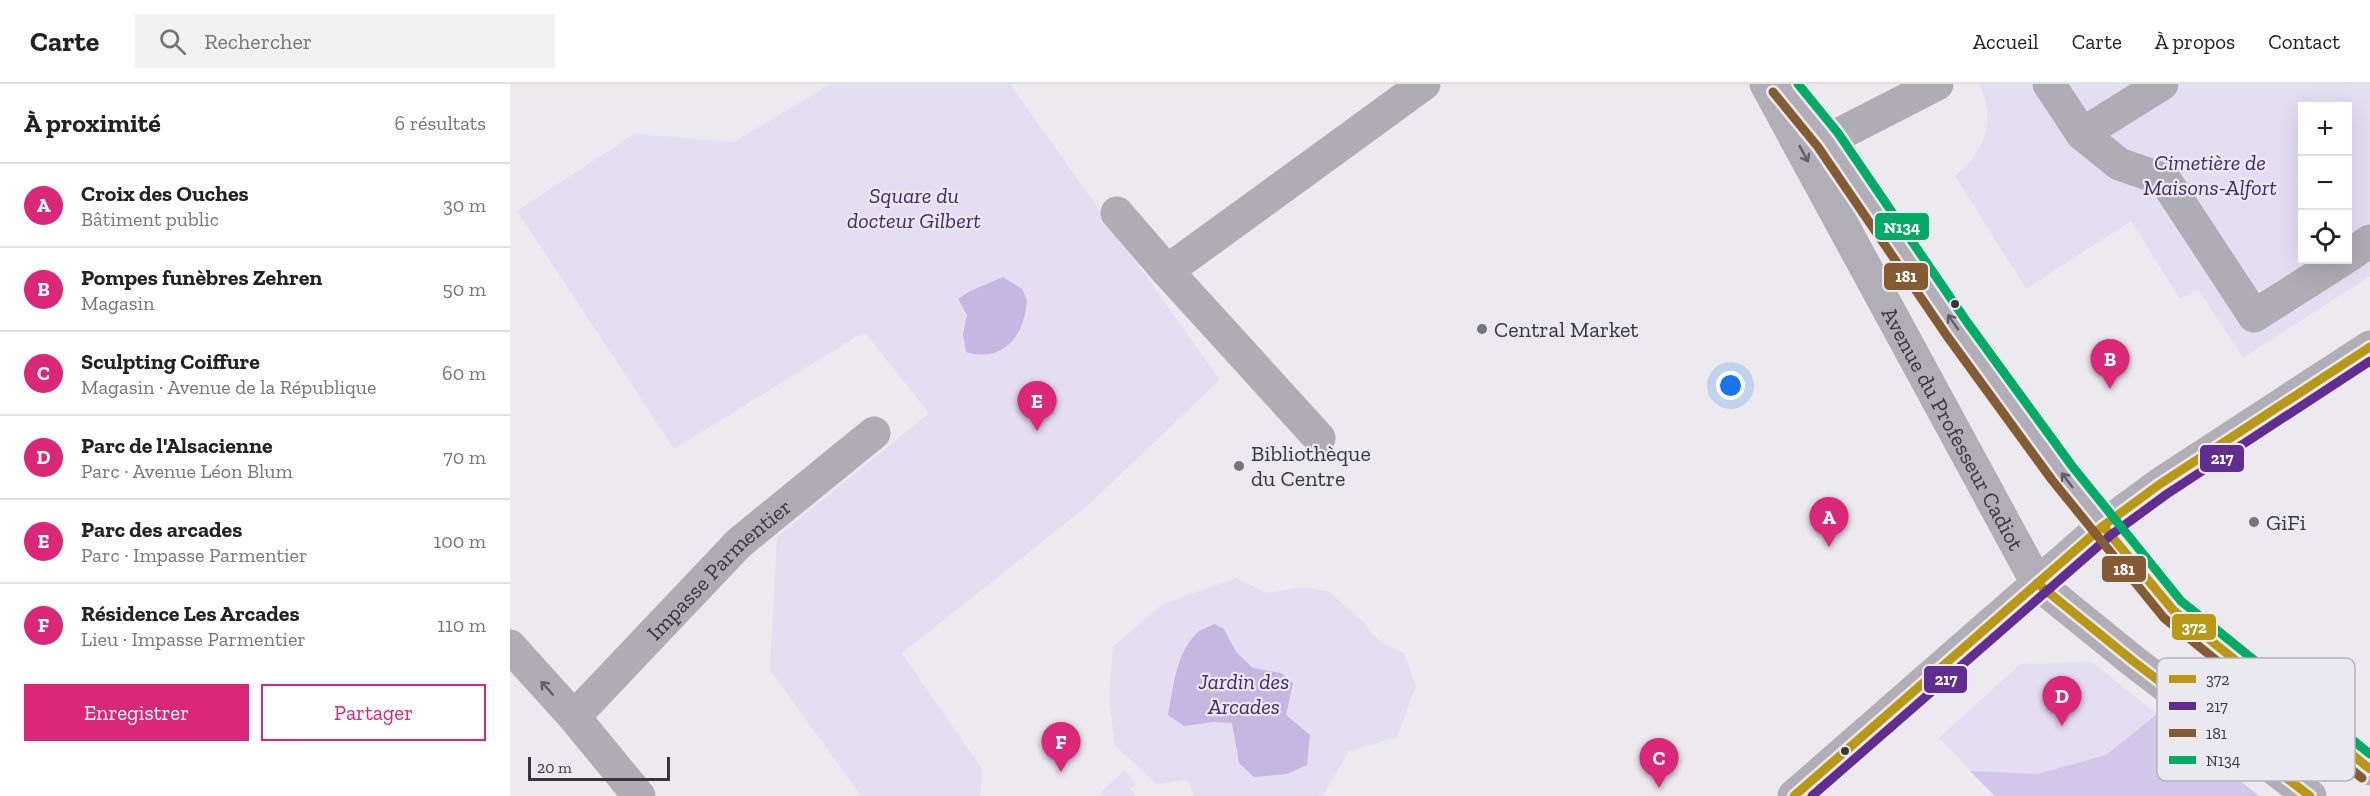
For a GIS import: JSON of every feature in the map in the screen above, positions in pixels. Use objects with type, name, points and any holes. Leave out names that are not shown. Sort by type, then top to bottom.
[{"type":"main road","name":"Avenue du Professeur Cadiot","points":[[1766,84],[2037,583]]},
{"type":"main road","name":"Avenue du Professeur Cadiot","points":[[1782,84],[1828,140],[1957,329],[2103,526],[2174,610],[2233,658]]},
{"type":"main road","points":[[1794,796],[2103,526],[2160,484],[2370,347]]},
{"type":"main road","points":[[2037,583],[2157,679]]},
{"type":"main road","name":"Avenue du Professeur Cadiot","points":[[2355,757],[2370,769]]},
{"type":"main road","points":[[2290,781],[2310,796]]},
{"type":"street","points":[[1167,271],[1424,84]]},
{"type":"street","points":[[1828,140],[1937,84]]},
{"type":"street","points":[[2049,84],[2082,134],[2119,164],[2165,180],[2254,316],[2336,264]]},
{"type":"street","points":[[2082,134],[2162,84]]},
{"type":"street","points":[[1117,213],[1319,438]]},
{"type":"street","points":[[2352,253],[2370,241]]},
{"type":"street","name":"Impasse Parmentier","points":[[574,717],[739,543],[874,433]]},
{"type":"street","points":[[510,646],[574,717],[639,796]]},
{"type":"green space","name":"Square du docteur Gilbert","points":[[831,84],[1010,84],[1220,380],[1086,507],[902,653],[982,769],[980,796],[861,796],[770,670],[777,537],[929,413],[864,332],[674,449],[517,211],[634,134],[734,142]]},
{"type":"green space","name":"Cimetière de Maisons-Alfort","points":[[1979,84],[2370,84],[2370,276],[2243,358],[2198,290],[2180,299],[2131,221],[2026,289],[1955,176],[1981,146],[1987,123],[1987,110]]},
{"type":"green space","name":"Jardin des Arcades","points":[[1236,578],[1267,593],[1301,587],[1328,591],[1361,620],[1380,642],[1404,653],[1416,686],[1397,737],[1349,751],[1325,792],[1319,796],[1194,796],[1188,780],[1157,784],[1115,746],[1109,697],[1113,646],[1163,604]]},
{"type":"green space","points":[[2092,662],[2157,714],[2157,781],[2240,781],[2259,796],[1995,796],[1939,738],[2020,664]]},
{"type":"green space","points":[[1125,770],[1136,784],[1130,789],[1136,796],[1103,796],[1100,793]]},
{"type":"shaded area","points":[[1003,277],[1022,289],[1027,300],[1017,335],[1001,350],[991,354],[979,355],[966,352],[963,334],[967,315],[958,299],[970,291]]},
{"type":"shaded area","points":[[1214,624],[1224,629],[1236,652],[1253,668],[1281,673],[1293,683],[1286,715],[1310,735],[1307,765],[1287,774],[1254,777],[1239,763],[1232,723],[1213,722],[1184,726],[1168,715],[1176,671],[1184,650],[1197,633]]},
{"type":"shaded area","points":[[2157,714],[2157,781],[2240,781],[2259,796],[1995,796],[1970,771],[2037,774],[2106,755]]},
{"type":"transit line","name":"N134","points":[[1798,84],[1838,133],[1967,322],[2072,466],[2181,601],[2251,658]]},
{"type":"transit line","name":"181","points":[[1773,92],[1818,147],[1947,336],[2052,480],[2164,618],[2214,658]]},
{"type":"transit line","name":"372","points":[[1794,796],[2103,526],[2160,484],[2370,347]]},
{"type":"transit line","name":"217","points":[[1812,796],[2111,535],[2167,494],[2370,361]]},
{"type":"transit line","name":"372","points":[[2103,526],[2173,610],[2232,658]]},
{"type":"transit line","name":"372","points":[[2037,583],[2157,679]]},
{"type":"transit line","name":"N134","points":[[2355,742],[2370,754]]},
{"type":"transit line","name":"372","points":[[2355,757],[2370,769]]},
{"type":"transit line","name":"181","points":[[2355,772],[2362,778]]},
{"type":"transit line","name":"372","points":[[2290,781],[2310,796]]},
{"type":"place","name":"Central Market","points":[[1482,329]]},
{"type":"place","name":"Pompes funèbres Zehren","points":[[2110,389]]},
{"type":"place","name":"Parc des arcades","points":[[1037,431]]},
{"type":"place","name":"Bibliothèque du Centre","points":[[1239,466]]},
{"type":"place","name":"GiFi","points":[[2254,522]]},
{"type":"place","name":"Croix des Ouches","points":[[1829,547]]},
{"type":"place","name":"Parc de l'Alsacienne","points":[[2062,726]]},
{"type":"place","name":"Résidence Les Arcades","points":[[1061,772]]},
{"type":"place","name":"Sculpting Coiffure","points":[[1659,788]]}]
